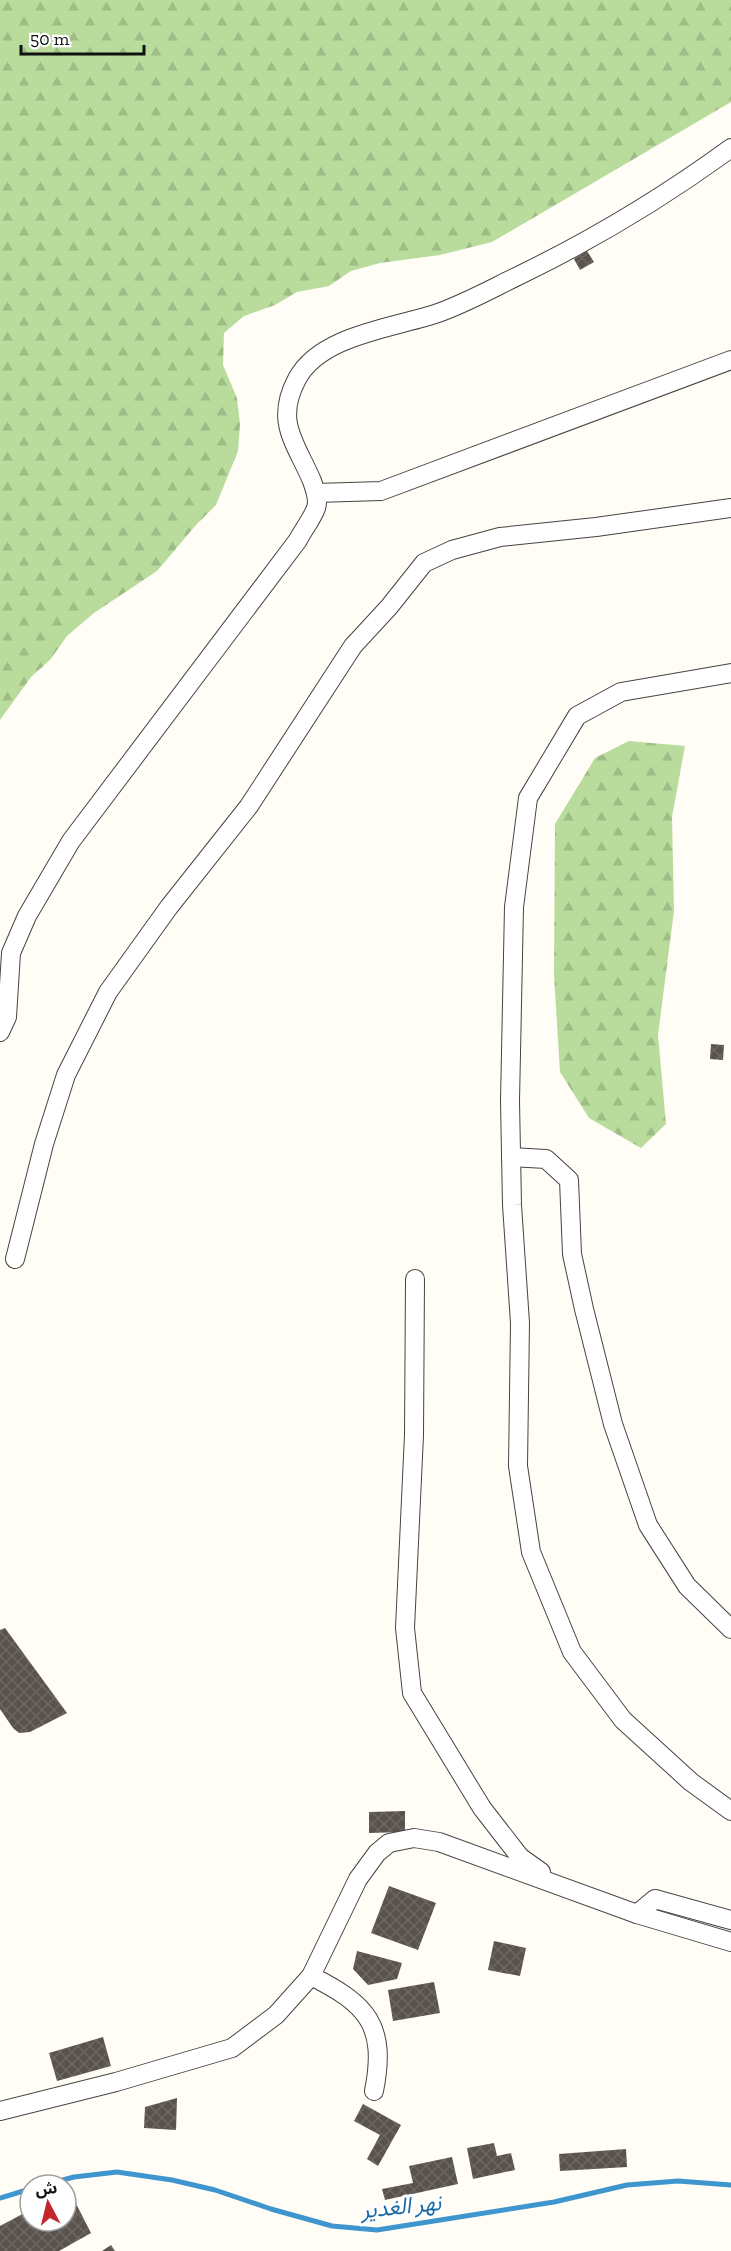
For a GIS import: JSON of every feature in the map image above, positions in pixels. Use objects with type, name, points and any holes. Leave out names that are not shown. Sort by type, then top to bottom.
[{"type":"street","points":[[0,1032],[7,1017],[10,953],[27,916],[71,841],[298,540],[316,507],[316,493],[291,439],[287,416],[289,397],[298,378],[313,359],[346,340],[439,313],[549,261],[647,207],[731,148]]},
{"type":"street","points":[[316,493],[381,491],[731,360]]},
{"type":"street","points":[[15,1259],[44,1144],[66,1075],[108,992],[169,907],[249,806],[353,646],[389,607],[424,563],[452,550],[500,537],[596,527],[731,508]]},
{"type":"street","points":[[731,673],[621,692],[577,716],[528,798],[514,907],[511,1157],[520,1323],[518,1467],[531,1552],[572,1652],[622,1720],[691,1782],[731,1810]]},
{"type":"street","points":[[511,1157],[546,1159],[569,1180],[572,1254],[582,1298],[612,1424],[648,1525],[687,1586],[731,1629]]},
{"type":"street","points":[[415,1279],[414,1435],[405,1628],[412,1693],[482,1808],[520,1857],[560,1886]]},
{"type":"street","points":[[0,2111],[116,2082],[232,2048],[276,2014],[311,1976],[358,1880],[377,1852],[389,1843],[414,1838],[439,1842],[637,1914],[731,1942]]},
{"type":"street","points":[[637,1914],[655,1899],[731,1920]]},
{"type":"street","points":[[311,1976],[351,1999],[364,2010],[372,2024],[377,2037],[374,2091]]},
{"type":"green space","points":[[0,0],[731,0],[731,102],[492,242],[440,255],[380,263],[351,271],[329,286],[297,292],[275,305],[244,316],[224,333],[223,365],[237,398],[240,424],[238,451],[216,505],[157,571],[94,613],[67,636],[50,660],[31,677],[0,720]]},
{"type":"green space","points":[[629,741],[685,746],[672,817],[674,911],[658,1035],[666,1124],[641,1148],[589,1118],[560,1072],[554,975],[555,824],[595,758]]},
{"type":"building","points":[[587,251],[594,262],[580,270],[574,259]]},
{"type":"building","points":[[711,1044],[724,1045],[723,1060],[710,1059]]},
{"type":"building","points":[[5,1628],[67,1713],[30,1732],[19,1733],[0,1709],[0,1630]]},
{"type":"building","points":[[405,1811],[405,1832],[369,1833],[369,1812]]},
{"type":"building","points":[[389,1886],[436,1903],[418,1950],[371,1933]]},
{"type":"building","points":[[494,1941],[526,1948],[520,1976],[488,1970]]},
{"type":"building","points":[[357,1951],[402,1963],[397,1979],[368,1985],[353,1969]]},
{"type":"building","points":[[434,1982],[440,2013],[393,2021],[388,1990]]},
{"type":"building","points":[[103,2037],[111,2066],[57,2081],[49,2053]]},
{"type":"building","points":[[177,2098],[176,2130],[144,2128],[145,2107]]},
{"type":"building","points":[[363,2104],[401,2125],[378,2166],[367,2159],[380,2135],[354,2121]]},
{"type":"building","points":[[494,2143],[497,2156],[511,2153],[515,2170],[473,2179],[467,2148]]},
{"type":"building","points":[[626,2149],[627,2167],[560,2171],[559,2154]]},
{"type":"building","points":[[452,2157],[458,2184],[385,2200],[382,2189],[413,2183],[409,2166]]},
{"type":"building","points":[[78,2208],[91,2233],[59,2251],[0,2251],[0,2226],[18,2216],[18,2233],[78,2233]]},
{"type":"building","points":[[111,2245],[115,2251],[102,2251]]},
{"type":"waterway","name":"نهر الغدير","points":[[78,2177],[117,2172],[172,2180],[215,2190],[332,2226],[377,2230],[554,2202],[627,2185],[678,2181],[731,2185]]},
{"type":"waterway","name":"نهر الغدير","points":[[0,2198],[18,2193]]}]
